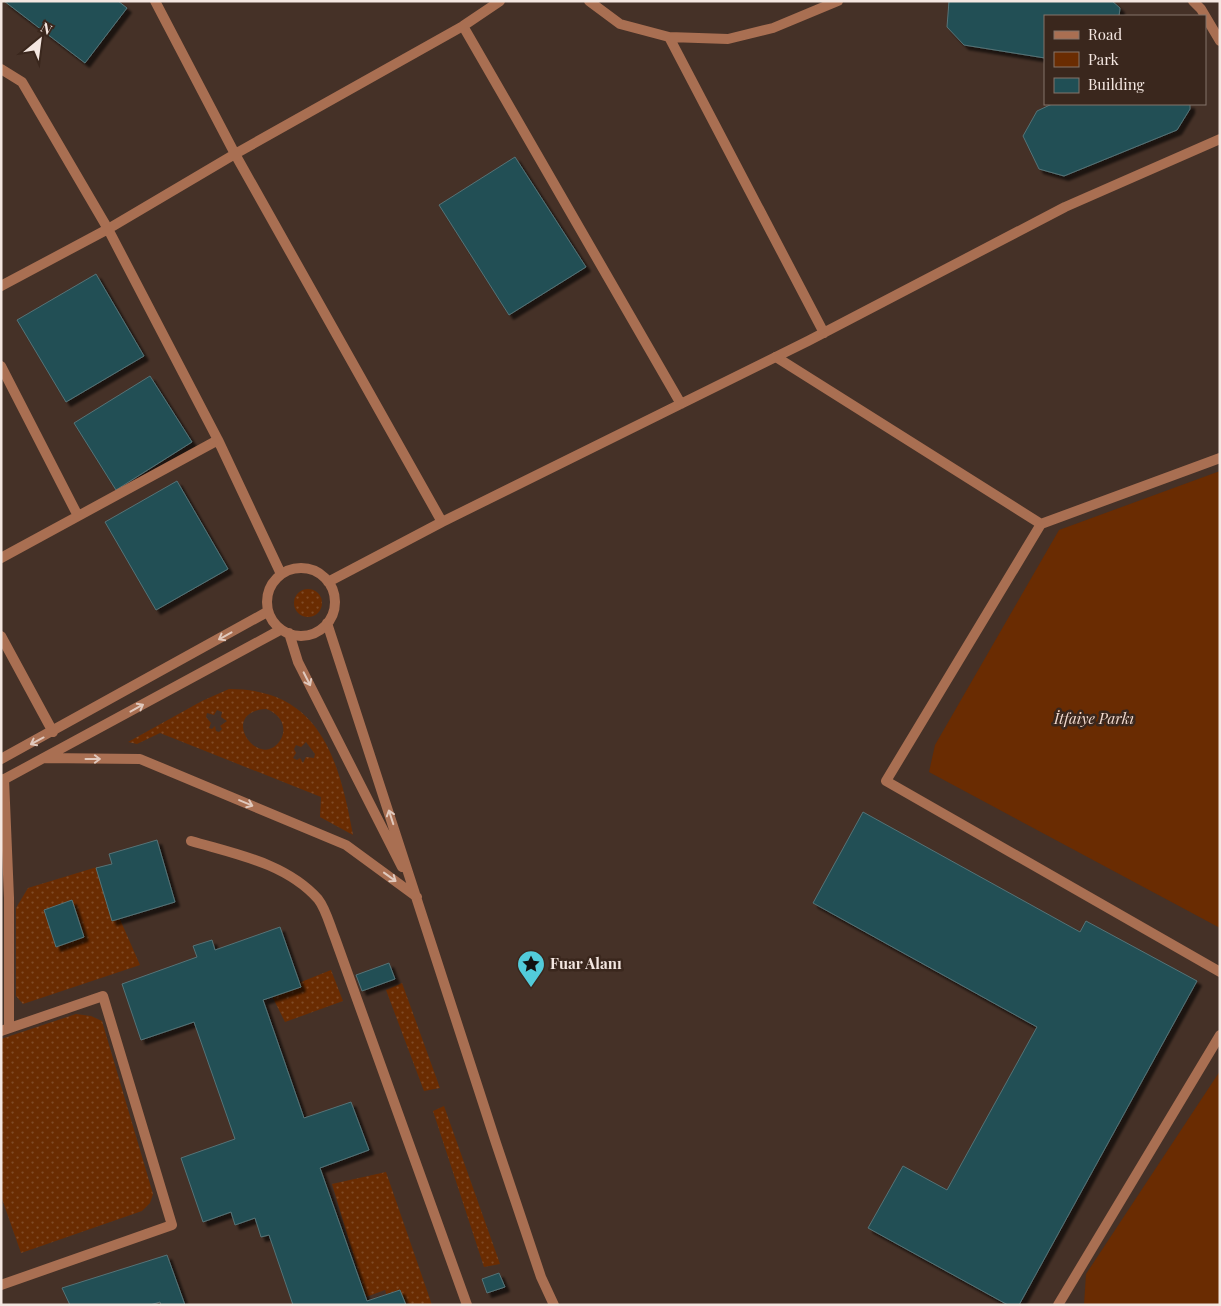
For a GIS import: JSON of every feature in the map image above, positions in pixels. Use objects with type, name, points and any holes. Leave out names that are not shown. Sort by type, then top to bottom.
[{"type":"street","points":[[155,1],[235,154],[442,522]]},
{"type":"street","points":[[1,286],[108,229],[235,154],[462,26],[500,1]]},
{"type":"street","points":[[589,1],[620,24],[669,37],[728,39],[773,28],[824,9],[838,1]]},
{"type":"street","points":[[1194,1],[1205,15]]},
{"type":"street","points":[[1206,17],[1220,41]]},
{"type":"street","points":[[462,26],[681,404]]},
{"type":"street","points":[[669,37],[824,333]]},
{"type":"street","points":[[1,69],[22,82],[108,229],[218,440],[281,574]]},
{"type":"street","points":[[328,582],[442,522],[824,333],[1065,207],[1220,139]]},
{"type":"street","points":[[776,357],[1041,524]]},
{"type":"street","points":[[1,366],[78,516]]},
{"type":"street","points":[[1,558],[218,440]]},
{"type":"street","points":[[1220,458],[1041,524],[886,781],[1220,972]]},
{"type":"street","points":[[1,1286],[172,1226],[103,996],[5,1030],[9,898],[3,780],[284,632],[300,637],[321,631],[334,614],[334,592],[322,574],[302,567],[281,574],[268,591],[267,612],[284,632],[418,897]]},
{"type":"street","points":[[1,759],[53,732],[267,612]]},
{"type":"street","points":[[327,623],[418,897],[496,1143],[551,1304]]},
{"type":"street","points":[[1,636],[53,732]]},
{"type":"street","points":[[44,758],[140,759],[346,845],[418,897]]},
{"type":"street","points":[[191,840],[263,862],[292,876],[319,900],[335,938],[467,1305]]},
{"type":"street","points":[[1058,1305],[1220,1035]]},
{"type":"green space","name":"İtfaiye Parkı","points":[[1220,471],[1220,928],[929,772],[935,745],[1059,530]]},
{"type":"green space","points":[[308,589],[318,593],[322,603],[318,613],[308,617],[298,613],[294,603],[298,593]]},
{"type":"green space","points":[[229,689],[260,692],[285,701],[305,715],[320,734],[332,755],[341,780],[353,835],[320,817],[321,797],[160,733],[137,744],[128,742],[202,701]],"holes":[[[266,709],[275,714],[281,721],[283,734],[281,739],[272,748],[263,750],[254,746],[247,738],[243,729],[244,720],[251,713]],[[217,710],[222,712],[221,717],[227,721],[220,726],[222,729],[219,732],[216,731],[215,726],[212,729],[209,728],[211,723],[206,717],[207,713],[214,715]],[[306,742],[315,754],[314,758],[306,757],[303,763],[300,758],[297,760],[293,758],[296,753],[294,749],[296,745],[301,747]]]},
{"type":"green space","points":[[97,867],[140,965],[23,1004],[16,996],[16,908],[28,888]]},
{"type":"green space","points":[[331,970],[343,1001],[285,1022],[271,994]]},
{"type":"green space","points":[[402,983],[440,1088],[424,1091],[386,990]]},
{"type":"green space","points":[[76,1014],[91,1016],[102,1021],[153,1194],[150,1203],[142,1211],[21,1253],[1,1196],[1,1039]]},
{"type":"green space","points":[[1220,1071],[1220,1305],[1084,1305],[1086,1274]]},
{"type":"green space","points":[[444,1106],[500,1264],[484,1267],[433,1111]]},
{"type":"green space","points":[[386,1172],[432,1305],[390,1305],[385,1290],[366,1297],[332,1184]]},
{"type":"building","points":[[4,1],[118,1],[127,8],[85,63]]},
{"type":"building","points":[[949,1],[1112,1],[1120,8],[1119,15],[1044,15],[1044,58],[964,45],[947,27]]},
{"type":"building","points":[[1050,105],[1190,105],[1190,109],[1177,130],[1064,176],[1039,169],[1023,136],[1037,111]]},
{"type":"building","points":[[515,157],[586,267],[509,315],[439,205]]},
{"type":"building","points":[[96,274],[144,356],[66,402],[17,320]]},
{"type":"building","points":[[150,376],[192,442],[116,490],[74,423]]},
{"type":"building","points":[[177,481],[228,569],[156,610],[105,522]]},
{"type":"building","points":[[863,812],[1080,932],[1086,921],[1197,981],[1019,1305],[1008,1305],[868,1228],[903,1166],[947,1190],[1037,1027],[813,903]]},
{"type":"building","points":[[157,840],[175,902],[112,921],[96,868],[112,864],[109,854]]},
{"type":"building","points":[[72,900],[84,937],[56,947],[44,910]]},
{"type":"building","points":[[280,927],[301,987],[263,1000],[304,1118],[351,1102],[369,1150],[320,1168],[367,1301],[400,1290],[406,1305],[293,1305],[269,1235],[261,1237],[255,1218],[235,1225],[231,1212],[203,1222],[181,1158],[235,1139],[194,1022],[141,1040],[122,984],[197,957],[193,946],[212,940],[215,950]]},
{"type":"building","points":[[389,963],[395,979],[362,991],[356,975]]},
{"type":"building","points":[[167,1255],[185,1305],[161,1305],[160,1302],[150,1305],[70,1305],[62,1288]]},
{"type":"building","points":[[499,1273],[505,1287],[487,1293],[482,1279]]},
{"type":"place","name":"Fuar Alanı","points":[[531,988]]}]
